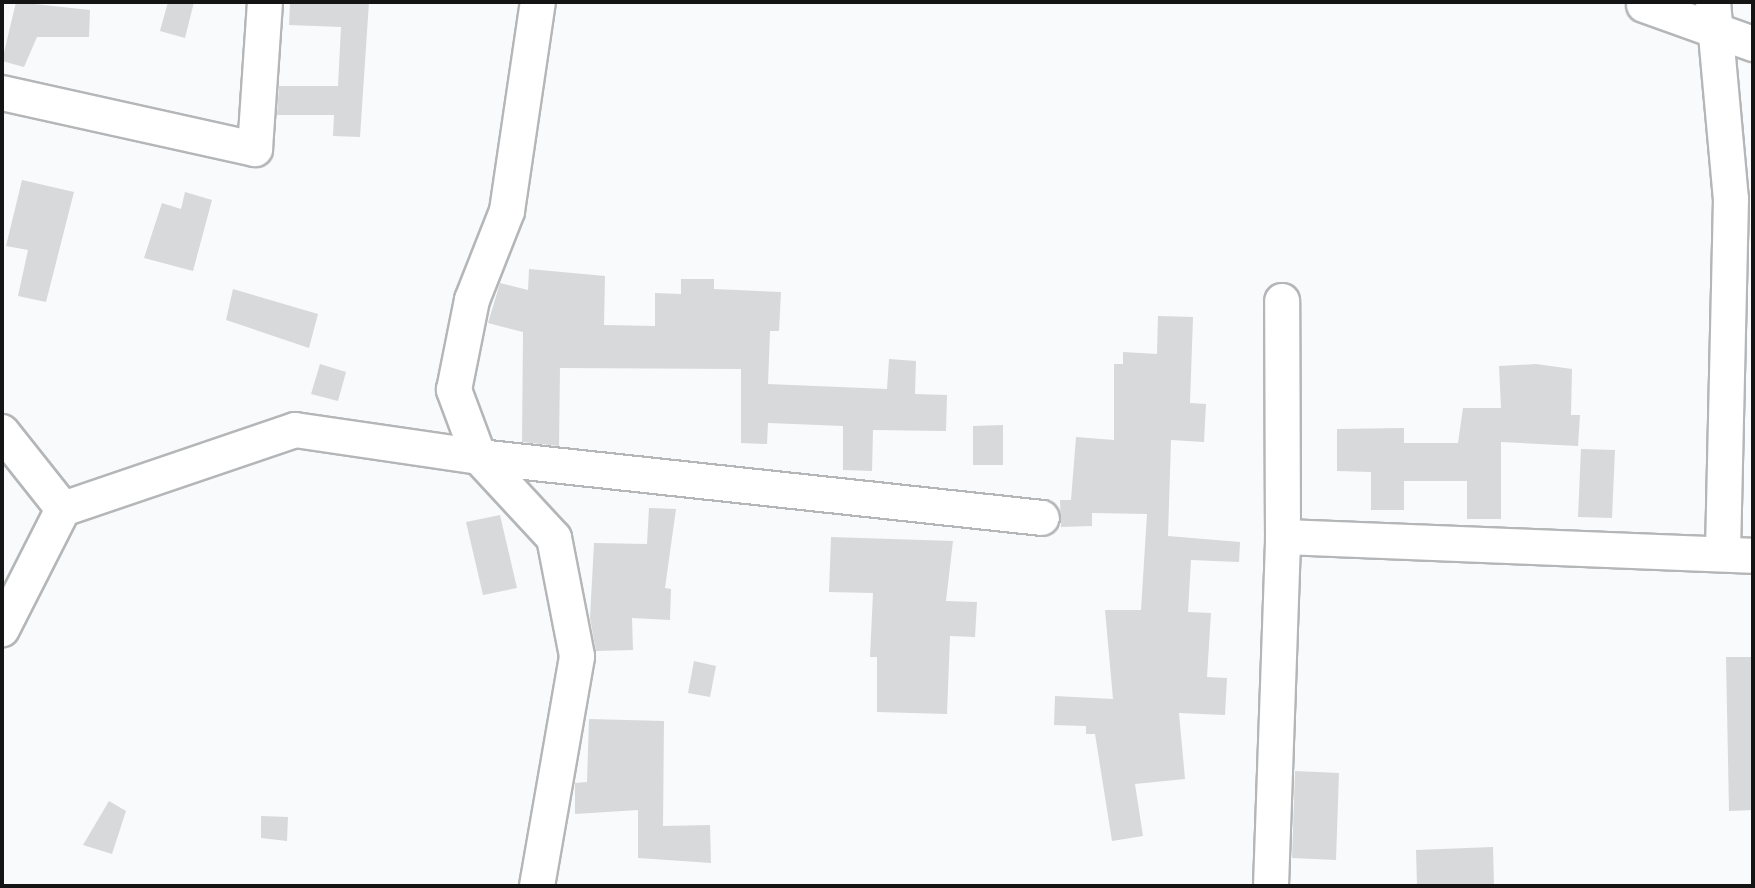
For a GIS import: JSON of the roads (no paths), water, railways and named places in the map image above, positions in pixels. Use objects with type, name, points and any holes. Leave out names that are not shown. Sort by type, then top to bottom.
[{"type":"street","points":[[2,93],[255,149],[265,2]]},
{"type":"street","points":[[537,886],[577,656],[554,538],[479,457],[454,390],[472,300],[507,211],[538,2]]},
{"type":"street","points":[[1644,5],[1715,15],[1753,44]]},
{"type":"street","points":[[1283,537],[1738,555],[1731,199],[1715,15]]},
{"type":"street","points":[[1271,886],[1283,537],[1282,301]]},
{"type":"street","points":[[2,629],[63,509],[295,430],[479,457],[1042,518]]},
{"type":"street","points":[[2,432],[63,509]]}]
